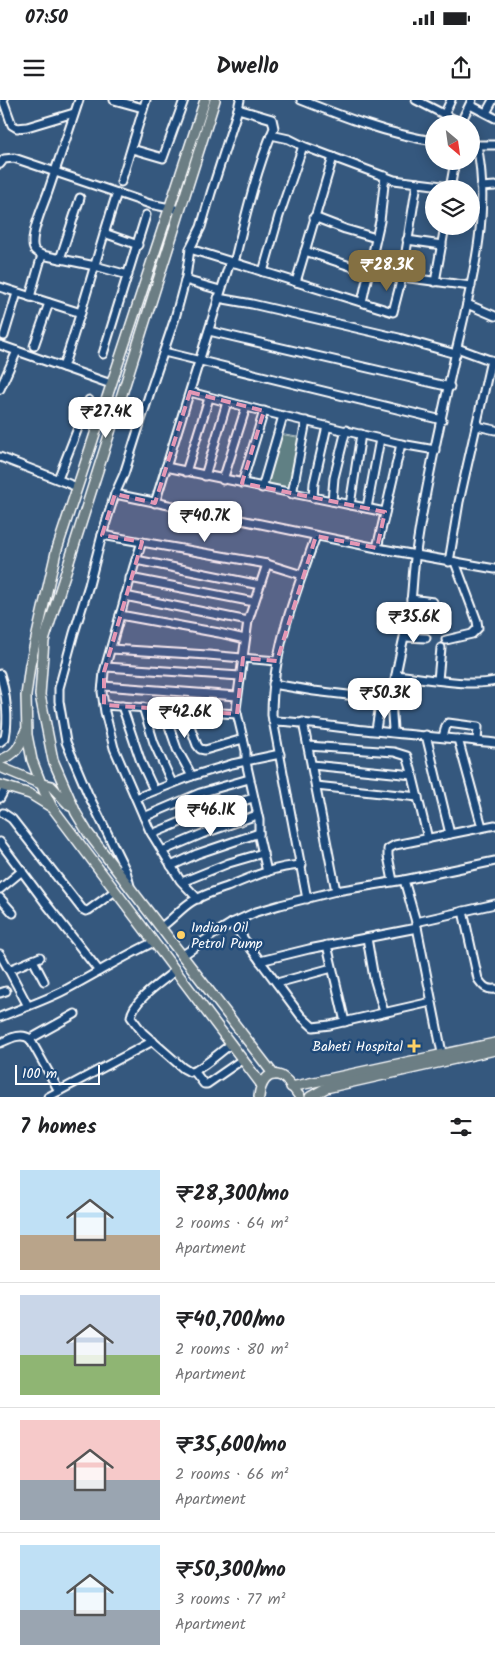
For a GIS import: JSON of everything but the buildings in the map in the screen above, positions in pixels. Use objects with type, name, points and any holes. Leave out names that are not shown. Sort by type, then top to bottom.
[{"type":"main road","points":[[205,100],[56,552],[30,665],[26,696],[26,730],[32,760],[52,807],[261,1084]]},
{"type":"main road","points":[[215,100],[44,641],[40,695],[57,772],[76,813],[88,833],[274,1076]]},
{"type":"main road","points":[[0,760],[14,754],[20,747],[26,730]]},
{"type":"main road","points":[[0,767],[45,787],[76,813]]},
{"type":"main road","points":[[30,794],[45,787],[57,772]]},
{"type":"main road","points":[[3,786],[30,794],[52,807]]},
{"type":"main road","points":[[310,1097],[326,1088],[495,1043]]},
{"type":"main road","points":[[291,1087],[495,1050]]},
{"type":"main road","points":[[259,1097],[261,1084],[265,1079],[274,1076],[282,1077],[300,1097]]},
{"type":"street","points":[[3,100],[12,125],[17,128],[27,127],[74,113]]},
{"type":"street","points":[[79,100],[32,243],[36,252],[42,255],[128,275]]},
{"type":"street","points":[[114,100],[143,108]]},
{"type":"street","points":[[121,182],[146,100]]},
{"type":"street","points":[[132,149],[163,158],[184,100]]},
{"type":"street","points":[[131,889],[126,871],[88,794],[63,728],[59,701],[63,671],[102,534],[115,494],[124,474],[175,318],[185,280],[190,250],[201,227],[240,100]]},
{"type":"street","points":[[301,100],[374,128],[425,140]]},
{"type":"street","points":[[416,100],[428,103],[444,114],[451,100]]},
{"type":"street","points":[[486,113],[493,100]]},
{"type":"street","points":[[464,115],[471,102],[495,118]]},
{"type":"street","points":[[155,503],[219,294],[232,262],[274,128],[272,119],[267,116],[238,109]]},
{"type":"street","points":[[271,135],[289,139],[394,180],[425,184]]},
{"type":"street","points":[[480,145],[495,145]]},
{"type":"street","points":[[263,272],[279,216],[303,146]]},
{"type":"street","points":[[296,282],[333,157]]},
{"type":"street","points":[[1,160],[14,158],[117,193],[170,209],[180,210]]},
{"type":"street","points":[[393,732],[392,703],[411,599],[426,495],[456,351],[468,304],[480,238],[480,158]]},
{"type":"street","points":[[362,302],[380,221],[385,176]]},
{"type":"street","points":[[190,250],[393,312],[402,277],[417,183]]},
{"type":"street","points":[[481,187],[495,186]]},
{"type":"street","points":[[63,367],[117,193]]},
{"type":"street","points":[[60,259],[80,198]]},
{"type":"street","points":[[104,354],[146,215]]},
{"type":"street","points":[[314,217],[376,238]]},
{"type":"street","points":[[104,233],[138,245]]},
{"type":"street","points":[[435,282],[444,235]]},
{"type":"street","points":[[407,240],[442,245]]},
{"type":"street","points":[[305,250],[368,272]]},
{"type":"street","points":[[30,297],[42,255]]},
{"type":"street","points":[[402,277],[471,286]]},
{"type":"street","points":[[185,280],[219,294],[252,304],[493,361],[459,502],[452,562],[477,620],[478,628],[472,634],[446,640]]},
{"type":"street","points":[[0,287],[81,313]]},
{"type":"street","points":[[4,336],[17,293]]},
{"type":"street","points":[[34,346],[49,303]]},
{"type":"street","points":[[468,304],[495,316]]},
{"type":"street","points":[[209,331],[450,387]]},
{"type":"street","points":[[0,346],[112,384]]},
{"type":"street","points":[[0,389],[17,351]]},
{"type":"street","points":[[164,352],[442,420]]},
{"type":"street","points":[[190,392],[264,412],[400,444],[436,450]]},
{"type":"street","points":[[186,472],[210,398]]},
{"type":"street","points":[[58,479],[89,400]]},
{"type":"street","points":[[206,476],[227,402]]},
{"type":"street","points":[[223,480],[246,407]]},
{"type":"street","points":[[242,483],[264,412]]},
{"type":"street","points":[[262,488],[283,416]]},
{"type":"street","points":[[292,494],[306,421]]},
{"type":"street","points":[[313,498],[314,483],[327,426]]},
{"type":"street","points":[[477,426],[495,430]]},
{"type":"street","points":[[332,502],[334,478],[346,430]]},
{"type":"street","points":[[350,505],[361,434]]},
{"type":"street","points":[[367,508],[380,438]]},
{"type":"street","points":[[377,548],[400,444]]},
{"type":"street","points":[[0,457],[77,487]]},
{"type":"street","points":[[166,467],[385,512]]},
{"type":"street","points":[[115,494],[316,536],[495,569]]},
{"type":"street","points":[[102,534],[267,564],[302,575]]},
{"type":"street","points":[[307,899],[272,715],[273,684],[277,661],[291,609],[316,536]]},
{"type":"street","points":[[142,542],[130,578],[106,667],[102,686],[104,705],[114,748],[152,834],[182,882],[198,899]]},
{"type":"street","points":[[136,560],[260,585]]},
{"type":"street","points":[[267,564],[248,621],[236,709],[246,750],[246,762],[267,872]]},
{"type":"street","points":[[130,578],[254,602]]},
{"type":"street","points":[[125,596],[248,621]]},
{"type":"street","points":[[411,599],[433,602]]},
{"type":"street","points":[[120,615],[219,633],[245,640]]},
{"type":"street","points":[[404,637],[426,638]]},
{"type":"street","points":[[438,680],[441,648]]},
{"type":"street","points":[[111,649],[277,661]]},
{"type":"street","points":[[106,667],[240,676]]},
{"type":"street","points":[[0,674],[5,700],[6,724],[5,738],[0,742]]},
{"type":"street","points":[[396,676],[462,682],[495,681]]},
{"type":"street","points":[[273,684],[373,698],[380,704],[376,730]]},
{"type":"street","points":[[102,686],[237,696]]},
{"type":"street","points":[[104,705],[237,714]]},
{"type":"street","points":[[122,706],[141,762],[154,790]]},
{"type":"street","points":[[143,708],[154,742],[172,783]]},
{"type":"street","points":[[163,708],[177,750],[192,776]]},
{"type":"street","points":[[184,710],[200,749],[205,750],[243,739]]},
{"type":"street","points":[[273,721],[304,722],[495,743]]},
{"type":"street","points":[[304,722],[336,891]]},
{"type":"street","points":[[443,737],[448,723],[469,725],[478,727],[477,741]]},
{"type":"street","points":[[426,735],[450,834]]},
{"type":"street","points":[[458,739],[482,827]]},
{"type":"street","points":[[308,746],[394,752],[407,756],[428,839]]},
{"type":"street","points":[[136,798],[192,776],[232,764],[280,754]]},
{"type":"street","points":[[312,765],[413,775]]},
{"type":"street","points":[[144,817],[200,793],[249,779]]},
{"type":"street","points":[[0,798],[3,786]]},
{"type":"street","points":[[316,786],[418,797]]},
{"type":"street","points":[[152,834],[200,814],[254,798]]},
{"type":"street","points":[[3,813],[12,819],[82,909],[89,910],[114,891]]},
{"type":"street","points":[[162,851],[202,834],[257,815]]},
{"type":"street","points":[[393,881],[388,849],[395,845],[495,825]]},
{"type":"street","points":[[171,866],[197,854],[259,833]]},
{"type":"street","points":[[0,842],[99,971]]},
{"type":"street","points":[[182,882],[229,863],[263,853]]},
{"type":"street","points":[[183,955],[232,923],[256,912],[336,891],[404,880],[495,861]]},
{"type":"street","points":[[161,926],[191,902],[267,872],[288,866],[302,865]]},
{"type":"street","points":[[0,889],[22,872]]},
{"type":"street","points":[[404,880],[416,925],[430,1002],[443,1058]]},
{"type":"street","points":[[0,898],[13,913]]},
{"type":"street","points":[[260,961],[367,938],[463,911],[495,907]]},
{"type":"street","points":[[463,911],[478,979],[483,987],[490,990],[495,989]]},
{"type":"street","points":[[232,923],[301,1016],[313,1027],[345,1022],[430,1002]]},
{"type":"street","points":[[367,938],[374,978],[384,1012]]},
{"type":"street","points":[[1,1015],[28,1006],[66,989],[154,942]]},
{"type":"street","points":[[327,946],[345,1022]]},
{"type":"street","points":[[0,954],[28,1006]]},
{"type":"street","points":[[9,970],[37,959],[44,981]]},
{"type":"street","points":[[277,983],[332,968]]},
{"type":"street","points":[[176,970],[139,1001],[132,1010],[130,1017],[152,1041],[183,1068],[194,1072],[204,1084],[207,1084],[243,1059]]},
{"type":"street","points":[[30,1039],[75,1014]]},
{"type":"street","points":[[0,1043],[18,1036],[26,1036],[30,1039],[59,1091]]},
{"type":"street","points":[[48,1097],[152,1041]]},
{"type":"street","points":[[194,1072],[232,1044]]},
{"type":"highlighted area","points":[[190,392],[264,411],[242,483],[385,512],[377,548],[316,536],[277,661],[243,658],[237,714],[104,705],[104,672],[142,542],[102,535],[115,494],[155,503]]},
{"type":"green space","points":[[279,434],[303,438],[292,493],[263,487]]},
{"type":"place","name":"Indian Oil Petrol Pump","points":[[181,935]]},
{"type":"place","name":"Baheti Hospital","points":[[414,1046]]}]
